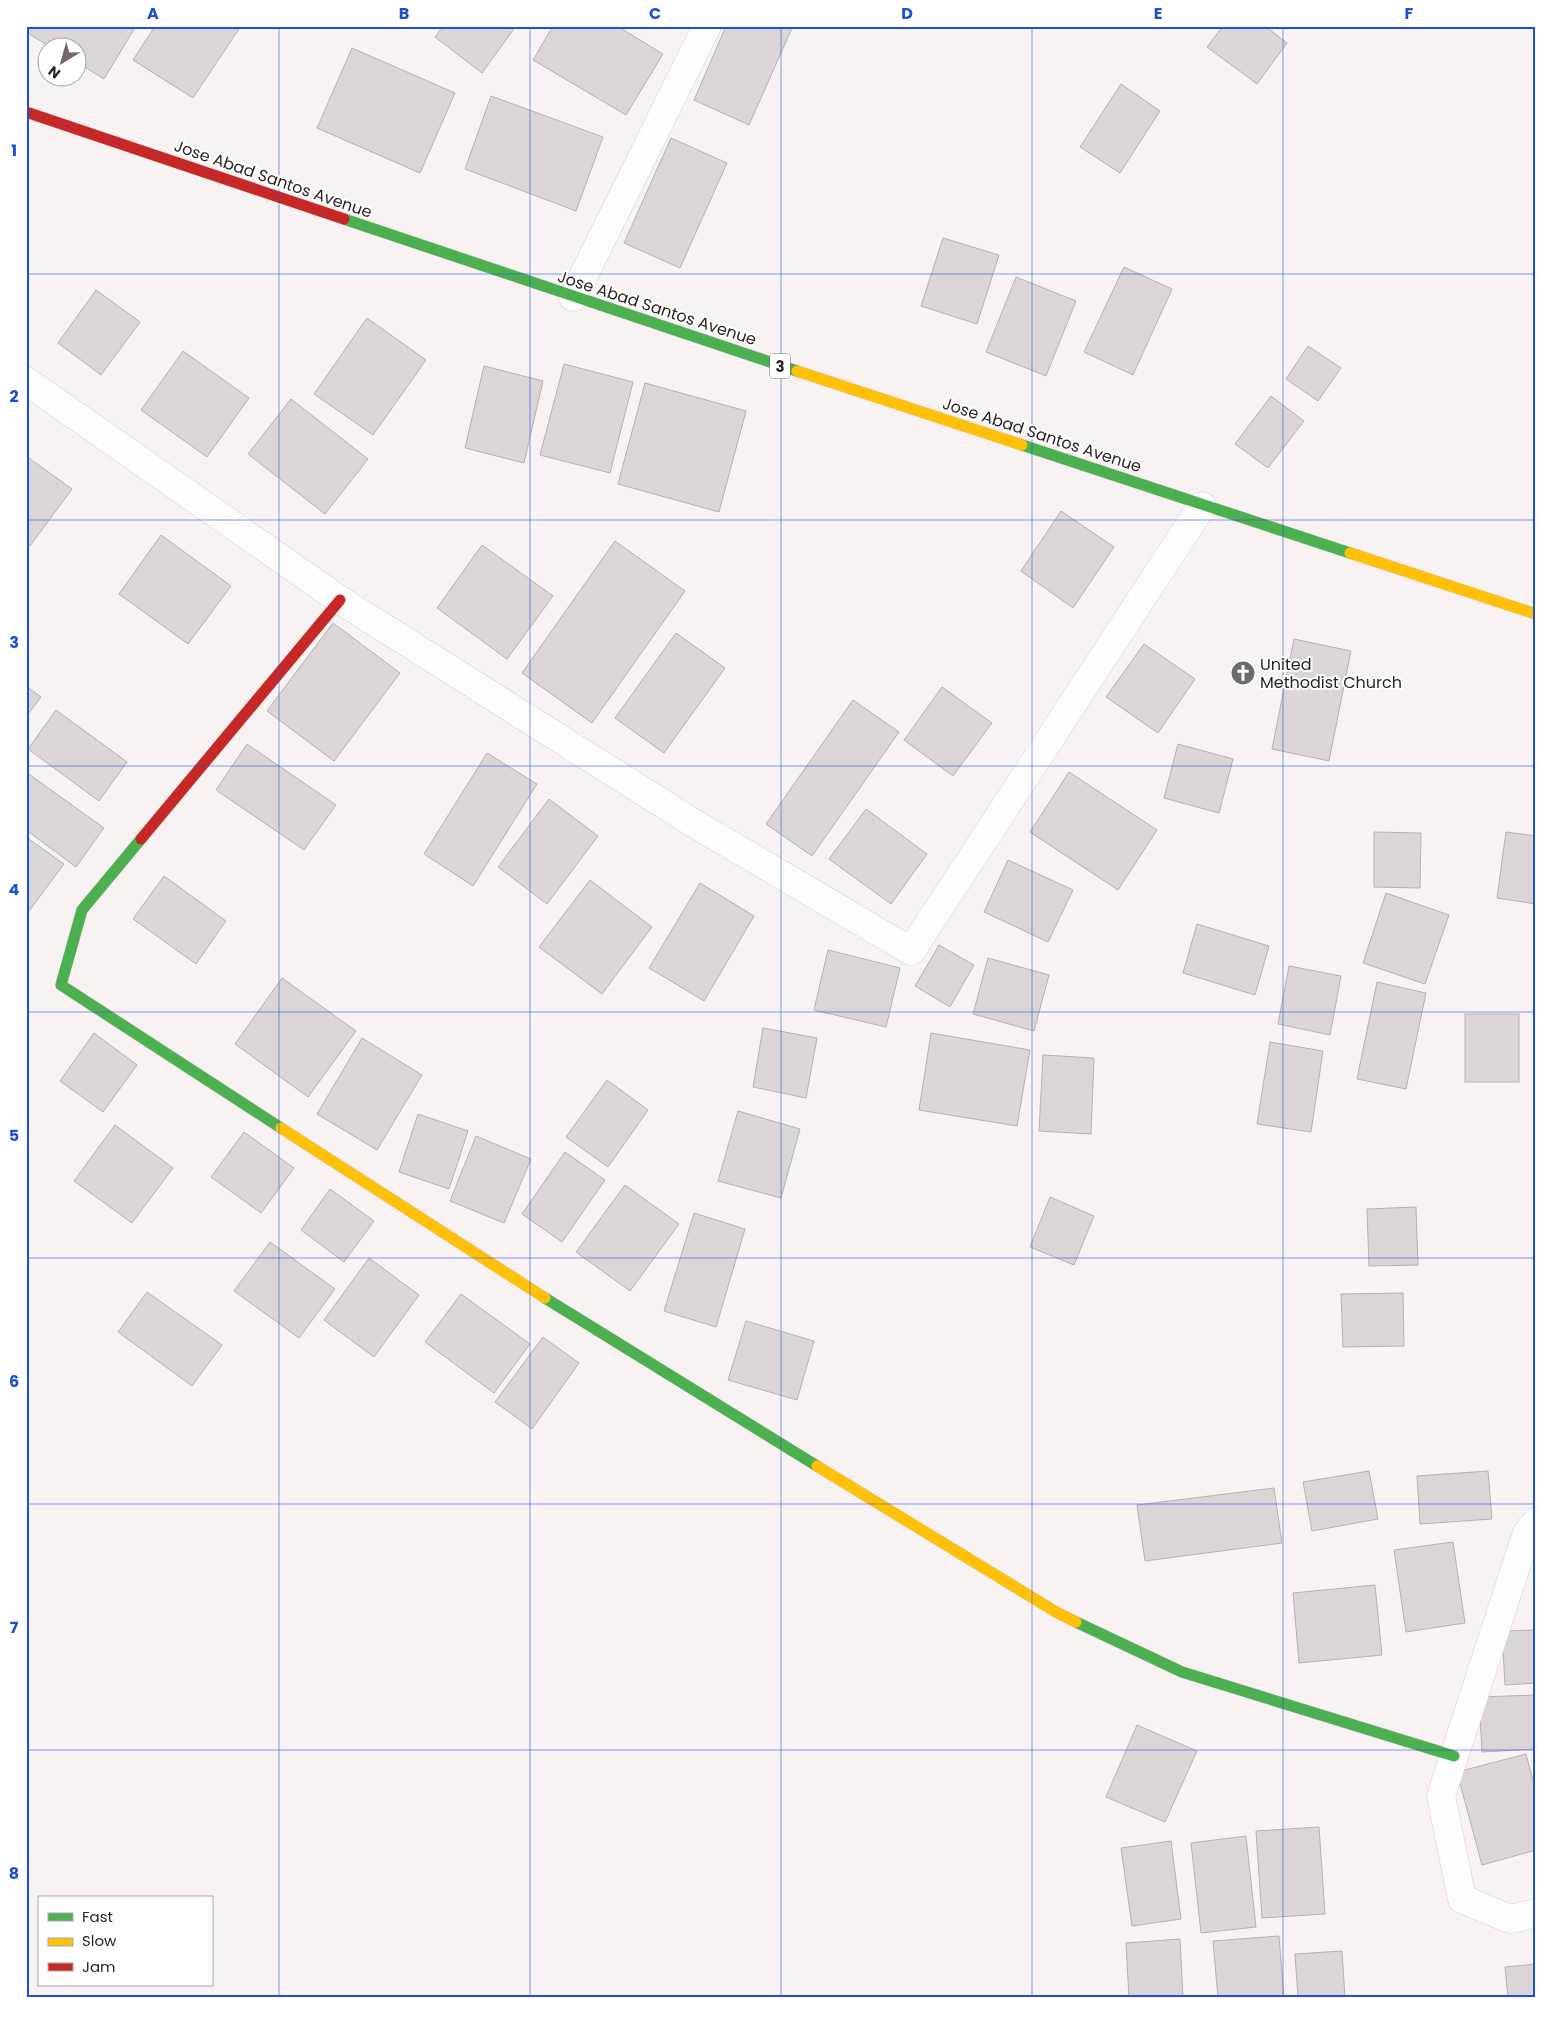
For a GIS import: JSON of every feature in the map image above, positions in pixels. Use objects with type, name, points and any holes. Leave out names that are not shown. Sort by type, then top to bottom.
[{"type":"main road","name":"Jose Abad Santos Avenue","points":[[26,112],[573,297],[1202,506],[1536,614]]},
{"type":"main road","points":[[340,600],[82,910],[61,985],[546,1299],[1056,1612],[1182,1672],[1454,1756]]},
{"type":"street","points":[[573,297],[707,26]]},
{"type":"street","points":[[26,382],[340,600],[695,824],[911,951],[1202,506]]},
{"type":"street","points":[[1536,1522],[1527,1534],[1441,1796],[1462,1899],[1510,1919],[1536,1913]]},
{"type":"building","points":[[30,26],[136,26],[104,79],[88,69],[88,38],[38,39],[26,32]]},
{"type":"building","points":[[155,26],[241,26],[193,98],[133,60]]},
{"type":"building","points":[[443,26],[516,26],[482,73],[435,37]]},
{"type":"building","points":[[553,26],[617,26],[663,54],[626,115],[533,60]]},
{"type":"building","points":[[726,26],[793,26],[749,125],[694,100]]},
{"type":"building","points":[[1223,26],[1265,26],[1287,43],[1257,84],[1207,47]]},
{"type":"building","points":[[352,48],[455,93],[420,173],[317,128]]},
{"type":"building","points":[[1121,84],[1160,111],[1120,173],[1080,147]]},
{"type":"building","points":[[491,96],[603,137],[576,211],[465,169]]},
{"type":"building","points":[[671,138],[727,163],[680,268],[624,243]]},
{"type":"building","points":[[943,238],[999,255],[977,324],[921,306]]},
{"type":"building","points":[[1124,267],[1172,289],[1133,375],[1084,352]]},
{"type":"building","points":[[1016,277],[1076,301],[1046,376],[986,352]]},
{"type":"building","points":[[96,290],[140,322],[101,375],[58,343]]},
{"type":"building","points":[[367,318],[426,360],[373,435],[314,394]]},
{"type":"building","points":[[1308,346],[1341,368],[1318,401],[1286,379]]},
{"type":"building","points":[[183,351],[249,398],[207,457],[141,410]]},
{"type":"building","points":[[564,364],[633,382],[610,473],[540,455]]},
{"type":"building","points":[[484,366],[543,381],[524,463],[465,448]]},
{"type":"building","points":[[645,383],[746,411],[719,512],[618,484]]},
{"type":"building","points":[[1271,396],[1304,421],[1268,468],[1235,444]]},
{"type":"building","points":[[291,399],[368,459],[325,514],[248,454]]},
{"type":"building","points":[[26,456],[72,489],[30,546],[26,543]]},
{"type":"building","points":[[1061,511],[1114,547],[1073,608],[1021,571]]},
{"type":"building","points":[[161,535],[231,586],[188,644],[119,594]]},
{"type":"building","points":[[615,541],[685,591],[592,723],[522,673]]},
{"type":"building","points":[[482,545],[553,596],[507,659],[437,608]]},
{"type":"building","points":[[333,623],[400,673],[334,761],[267,711]]},
{"type":"building","points":[[676,633],[725,668],[664,753],[615,718]]},
{"type":"building","points":[[1294,639],[1351,651],[1329,761],[1272,749]]},
{"type":"building","points":[[1144,644],[1195,679],[1158,733],[1106,697]]},
{"type":"building","points":[[26,686],[41,697],[26,717]]},
{"type":"building","points":[[942,687],[992,723],[953,776],[904,740]]},
{"type":"building","points":[[853,700],[899,732],[812,856],[766,824]]},
{"type":"building","points":[[56,710],[127,762],[99,801],[28,749]]},
{"type":"building","points":[[247,744],[336,805],[304,850],[216,790]]},
{"type":"building","points":[[1178,744],[1233,759],[1219,813],[1164,798]]},
{"type":"building","points":[[487,753],[537,784],[473,886],[424,854]]},
{"type":"building","points":[[26,772],[104,828],[76,867],[26,830]]},
{"type":"building","points":[[1069,772],[1157,830],[1118,890],[1030,832]]},
{"type":"building","points":[[549,799],[598,836],[547,904],[498,867]]},
{"type":"building","points":[[866,809],[927,854],[891,904],[829,859]]},
{"type":"building","points":[[1374,832],[1421,833],[1420,888],[1374,887]]},
{"type":"building","points":[[1506,832],[1536,836],[1536,904],[1497,898]]},
{"type":"building","points":[[26,837],[64,864],[26,915]]},
{"type":"building","points":[[1008,860],[1073,890],[1048,942],[984,912]]},
{"type":"building","points":[[164,876],[226,921],[196,964],[133,919]]},
{"type":"building","points":[[590,880],[652,927],[602,994],[539,947]]},
{"type":"building","points":[[700,883],[754,916],[704,1001],[649,968]]},
{"type":"building","points":[[1386,893],[1449,915],[1425,984],[1363,963]]},
{"type":"building","points":[[1197,924],[1269,946],[1255,995],[1183,973]]},
{"type":"building","points":[[939,945],[974,965],[950,1007],[915,986]]},
{"type":"building","points":[[828,950],[900,968],[886,1027],[814,1010]]},
{"type":"building","points":[[988,958],[1049,975],[1034,1031],[973,1014]]},
{"type":"building","points":[[1289,966],[1341,976],[1330,1035],[1278,1024]]},
{"type":"building","points":[[282,978],[356,1031],[308,1097],[235,1044]]},
{"type":"building","points":[[1377,982],[1426,993],[1406,1089],[1357,1079]]},
{"type":"building","points":[[1465,1014],[1519,1014],[1519,1082],[1465,1082]]},
{"type":"building","points":[[763,1028],[817,1038],[806,1098],[753,1087]]},
{"type":"building","points":[[94,1033],[137,1065],[103,1112],[60,1081]]},
{"type":"building","points":[[931,1033],[1030,1050],[1017,1126],[919,1110]]},
{"type":"building","points":[[362,1038],[422,1075],[377,1150],[317,1114]]},
{"type":"building","points":[[1270,1042],[1323,1051],[1311,1132],[1257,1124]]},
{"type":"building","points":[[1043,1055],[1094,1058],[1091,1134],[1039,1131]]},
{"type":"building","points":[[607,1080],[648,1110],[608,1167],[566,1137]]},
{"type":"building","points":[[738,1111],[800,1129],[781,1198],[718,1181]]},
{"type":"building","points":[[418,1114],[468,1131],[449,1189],[399,1172]]},
{"type":"building","points":[[115,1125],[173,1168],[132,1223],[74,1181]]},
{"type":"building","points":[[244,1132],[294,1168],[261,1213],[211,1177]]},
{"type":"building","points":[[476,1136],[531,1159],[504,1223],[450,1201]]},
{"type":"building","points":[[565,1152],[605,1180],[562,1242],[522,1214]]},
{"type":"building","points":[[625,1185],[679,1224],[630,1291],[576,1252]]},
{"type":"building","points":[[330,1189],[374,1221],[344,1262],[301,1230]]},
{"type":"building","points":[[1050,1197],[1094,1216],[1074,1265],[1030,1247]]},
{"type":"building","points":[[1416,1207],[1418,1265],[1369,1266],[1367,1209]]},
{"type":"building","points":[[694,1213],[745,1229],[716,1327],[664,1311]]},
{"type":"building","points":[[270,1242],[335,1289],[299,1338],[234,1291]]},
{"type":"building","points":[[369,1258],[419,1295],[374,1357],[324,1320]]},
{"type":"building","points":[[147,1292],[222,1345],[192,1386],[118,1332]]},
{"type":"building","points":[[1403,1293],[1404,1346],[1343,1347],[1341,1294]]},
{"type":"building","points":[[461,1294],[530,1344],[494,1393],[425,1342]]},
{"type":"building","points":[[746,1321],[814,1341],[797,1400],[728,1380]]},
{"type":"building","points":[[543,1337],[579,1363],[532,1429],[495,1402]]},
{"type":"building","points":[[1369,1471],[1378,1519],[1312,1531],[1303,1482]]},
{"type":"building","points":[[1488,1471],[1492,1519],[1420,1524],[1417,1476]]},
{"type":"building","points":[[1274,1488],[1282,1543],[1145,1561],[1137,1505]]},
{"type":"building","points":[[1453,1542],[1465,1623],[1406,1632],[1394,1550]]},
{"type":"building","points":[[1375,1585],[1382,1655],[1299,1663],[1293,1593]]},
{"type":"building","points":[[1536,1630],[1536,1683],[1505,1685],[1502,1631]]},
{"type":"building","points":[[1536,1695],[1536,1749],[1482,1752],[1479,1697]]},
{"type":"building","points":[[1137,1725],[1197,1751],[1165,1822],[1106,1797]]},
{"type":"building","points":[[1526,1754],[1536,1792],[1536,1850],[1482,1865],[1457,1772]]},
{"type":"building","points":[[1319,1827],[1325,1914],[1262,1918],[1256,1831]]},
{"type":"building","points":[[1246,1836],[1256,1927],[1201,1933],[1191,1843]]},
{"type":"building","points":[[1171,1841],[1181,1919],[1132,1926],[1121,1848]]},
{"type":"building","points":[[1279,1936],[1284,1998],[1218,1998],[1213,1941]]},
{"type":"building","points":[[1180,1939],[1183,1998],[1129,1998],[1126,1943]]},
{"type":"building","points":[[1342,1951],[1345,1998],[1298,1998],[1295,1954]]},
{"type":"building","points":[[1536,1964],[1536,1998],[1508,1998],[1505,1967]]},
{"type":"traffic: fast","points":[[344,219],[797,371]]},
{"type":"traffic: fast","points":[[1022,445],[1350,553]]},
{"type":"traffic: fast","points":[[141,839],[82,910],[61,985],[281,1128]]},
{"type":"traffic: fast","points":[[545,1298],[817,1466]]},
{"type":"traffic: fast","points":[[1076,1622],[1182,1672],[1454,1756]]},
{"type":"traffic: slow","points":[[797,371],[1022,445]]},
{"type":"traffic: slow","points":[[1350,553],[1536,614]]},
{"type":"traffic: slow","points":[[281,1128],[545,1298]]},
{"type":"traffic: slow","points":[[817,1466],[1056,1612],[1076,1622]]},
{"type":"traffic: jam","points":[[26,112],[344,219]]},
{"type":"traffic: jam","points":[[141,839],[340,600]]},
{"type":"place","name":"United Methodist Church","points":[[1243,673]]}]
